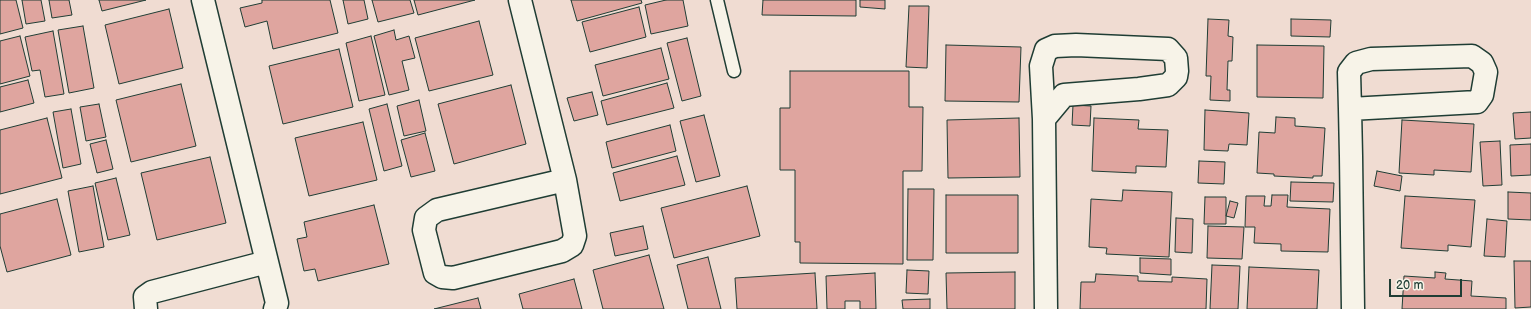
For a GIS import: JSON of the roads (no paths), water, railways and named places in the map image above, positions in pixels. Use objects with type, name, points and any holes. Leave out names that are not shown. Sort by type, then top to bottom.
[{"type":"street","points":[[203,0],[277,303],[275,309]]},
{"type":"street","points":[[520,0],[565,180],[575,236],[572,245],[562,251],[453,278],[442,277],[435,273],[424,230],[426,218],[437,210],[565,180]]},
{"type":"street","points":[[1044,119],[1064,95],[1139,89],[1168,85],[1176,77],[1176,58],[1168,49],[1076,45],[1050,48],[1046,50],[1041,66],[1044,119],[1046,309]]},
{"type":"street","points":[[1350,109],[1477,102],[1482,95],[1486,72],[1482,63],[1472,56],[1370,59],[1356,63],[1349,72],[1354,309]]},
{"type":"street","points":[[146,309],[145,297],[152,292],[267,262]]},
{"type":"lane","points":[[717,0],[734,70]]}]
